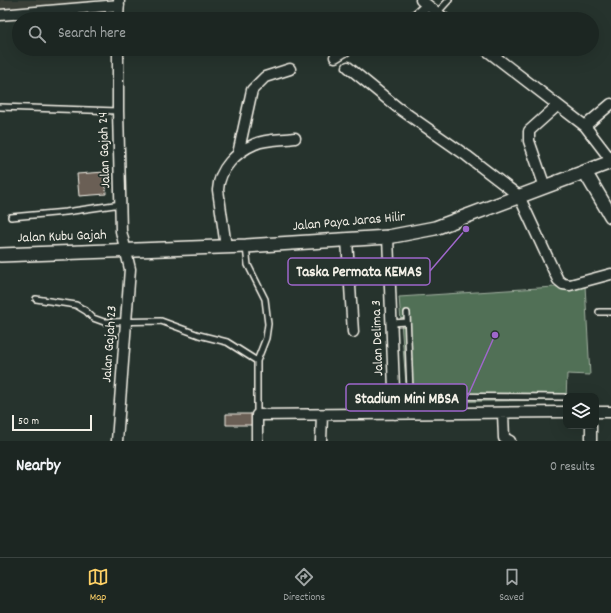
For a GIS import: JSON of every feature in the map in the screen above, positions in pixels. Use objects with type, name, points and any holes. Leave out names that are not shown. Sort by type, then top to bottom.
[{"type":"street","points":[[27,12],[119,2],[118,12]]},
{"type":"street","points":[[417,12],[424,3],[436,12]]},
{"type":"street","points":[[0,15],[12,14]]},
{"type":"street","name":"Jalan Gajah 24","points":[[118,56],[121,231],[126,250]]},
{"type":"street","points":[[494,56],[585,126],[611,161]]},
{"type":"street","points":[[348,67],[397,107],[519,196],[558,280],[563,284],[570,285],[611,274]]},
{"type":"street","points":[[238,154],[252,90],[265,77],[290,69]]},
{"type":"street","points":[[585,126],[611,104]]},
{"type":"street","points":[[545,187],[529,141],[529,131],[558,105]]},
{"type":"street","points":[[226,247],[218,181],[224,169],[238,154],[256,143],[295,138]]},
{"type":"street","name":"Jalan Paya Jaras Hilir","points":[[126,250],[226,247],[388,237],[435,228],[611,161]]},
{"type":"street","points":[[585,172],[611,216]]},
{"type":"street","name":"Jalan Delima 3","points":[[388,237],[395,414]]},
{"type":"street","points":[[347,240],[354,332]]},
{"type":"street","name":"Jalan Kubu Gajah","points":[[0,255],[126,250]]},
{"type":"street","name":"Jalan Gajah 23","points":[[117,441],[130,269],[126,250]]},
{"type":"street","points":[[257,441],[257,415],[563,412]]},
{"type":"street","points":[[599,412],[611,412]]},
{"type":"street","points":[[503,413],[504,438],[510,441]]},
{"type":"street","points":[[321,441],[322,415]]},
{"type":"street","points":[[591,441],[592,429]]},
{"type":"lane","points":[[443,12],[449,0]]},
{"type":"lane","points":[[0,108],[118,110]]},
{"type":"lane","points":[[11,217],[66,212],[120,204]]},
{"type":"lane","points":[[246,246],[248,265],[262,289],[268,324],[266,338],[257,361],[257,415]]},
{"type":"lane","points":[[36,299],[76,305],[86,311],[93,318],[104,322],[161,321],[199,335],[226,342],[257,361]]},
{"type":"lane","points":[[598,312],[611,312]]},
{"type":"lane","points":[[407,313],[411,394],[416,397],[563,397]]},
{"type":"lane","points":[[392,323],[407,322]]},
{"type":"lane","points":[[451,397],[451,413]]},
{"type":"shaded area","points":[[0,0],[114,0],[114,2],[0,12]]},
{"type":"green space","points":[[585,285],[590,375],[567,374],[566,393],[563,393],[563,400],[415,402],[407,396],[399,297]]},
{"type":"building","points":[[105,172],[106,194],[79,196],[77,174]]},
{"type":"building","points":[[226,414],[253,414],[253,425],[226,425]]},
{"type":"place","name":"Taska Permata KEMAS","points":[[466,229]]},
{"type":"place","name":"Stadium Mini MBSA","points":[[495,335]]}]
